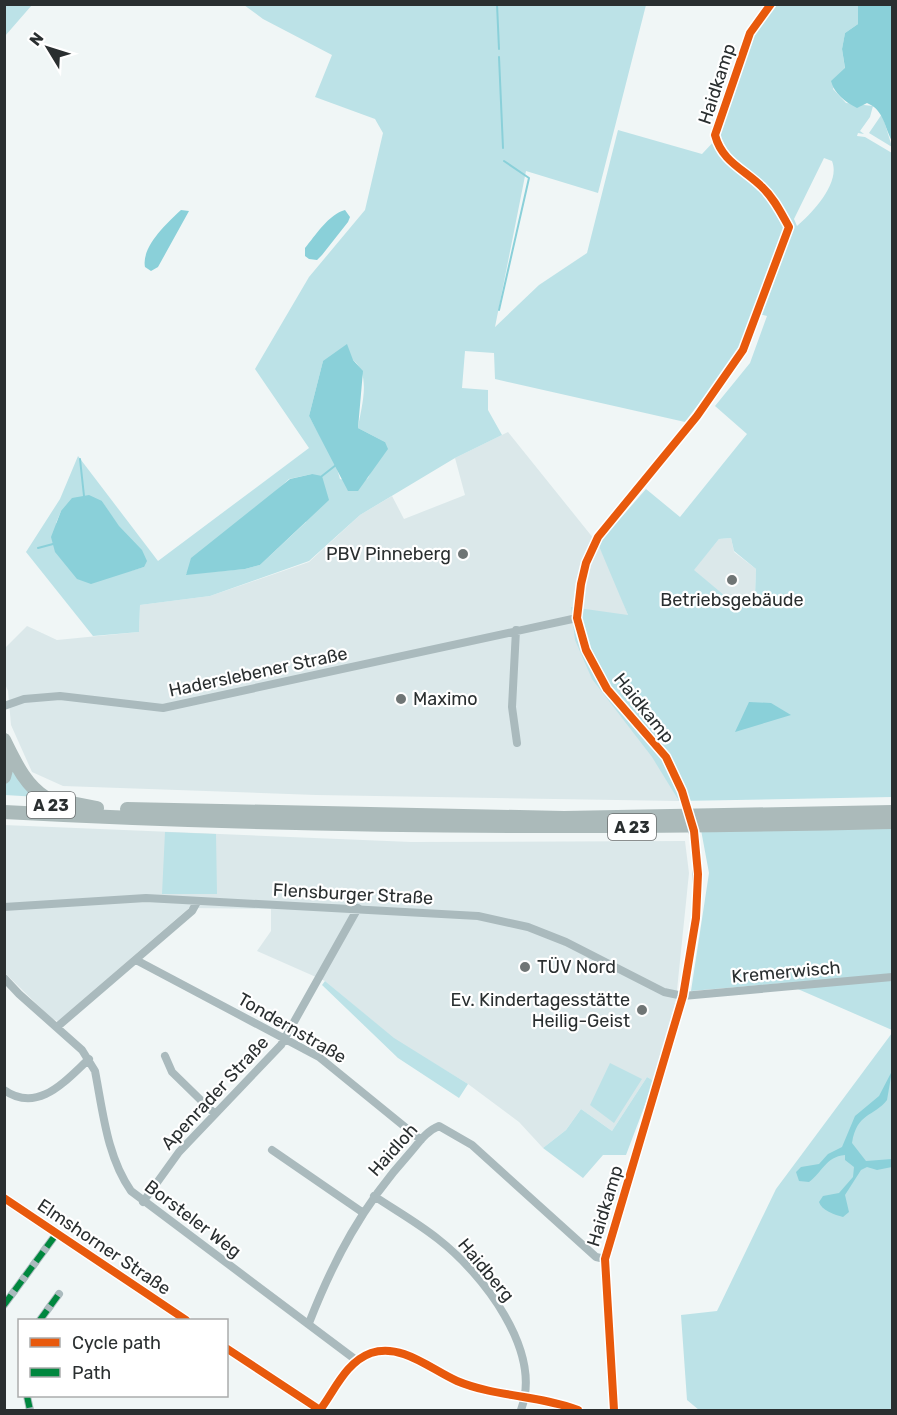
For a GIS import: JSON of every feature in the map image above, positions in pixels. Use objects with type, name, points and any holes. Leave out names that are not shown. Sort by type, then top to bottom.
[{"type":"highway","points":[[4,777],[8,762],[5,741]]},
{"type":"highway","points":[[5,741],[24,777],[39,794],[46,798],[97,808]]},
{"type":"highway","name":"A 23","points":[[4,802],[97,808],[553,818],[892,812]]},
{"type":"highway","name":"A 23","points":[[4,812],[263,823],[533,827],[892,822]]},
{"type":"highway","points":[[4,819],[25,813]]},
{"type":"main road","name":"Elmshorner Straße","points":[[4,1198],[185,1319]]},
{"type":"main road","points":[[228,1349],[320,1410]]},
{"type":"street","name":"Haidkamp","points":[[614,1410],[604,1259],[683,996],[696,918],[696,846],[682,791],[666,758],[607,689],[586,650],[577,618],[581,584],[595,542],[697,416],[743,350],[789,227],[762,186],[732,165],[718,147],[715,135],[750,33],[771,4]]},
{"type":"street","name":"Haderslebener Straße","points":[[4,706],[24,699],[60,696],[163,708],[577,618]]},
{"type":"street","points":[[516,630],[512,706],[517,743]]},
{"type":"street","name":"Flensburger Straße","points":[[4,907],[146,898],[478,916],[520,925],[566,942],[664,992],[683,996]]},
{"type":"street","points":[[57,1026],[192,911],[197,902]]},
{"type":"street","name":"Apenrader Straße","points":[[143,1202],[179,1152],[269,1060],[285,1038],[358,908]]},
{"type":"street","name":"Tondernstraße","points":[[135,960],[319,1057],[421,1140]]},
{"type":"street","name":"Kremerwisch","points":[[683,996],[892,977]]},
{"type":"street","name":"Borsteler Weg","points":[[4,978],[57,1026],[89,1059],[118,1170],[131,1191],[356,1360]]},
{"type":"street","points":[[165,1056],[172,1072],[215,1114]]},
{"type":"street","points":[[4,1090],[13,1096],[39,1099],[50,1093],[89,1059]]},
{"type":"street","name":"Haidloh","points":[[309,1323],[330,1269],[362,1212],[421,1140],[439,1126],[472,1145],[596,1257],[604,1259]]},
{"type":"street","points":[[272,1150],[362,1212]]},
{"type":"street","name":"Haidberg","points":[[374,1196],[438,1239],[494,1299],[509,1321],[521,1347],[526,1369],[526,1397]]},
{"type":"street","points":[[4,1305],[57,1233]]},
{"type":"street","points":[[41,1319],[59,1294]]},
{"type":"street","points":[[320,1410],[356,1360],[374,1352],[398,1352],[458,1381],[561,1404],[578,1410]]},
{"type":"street","points":[[521,1410],[526,1397]]},
{"type":"shaded area","points":[[4,5],[32,5],[5,36]]},
{"type":"shaded area","points":[[244,5],[646,5],[598,193],[526,171],[495,327],[539,285],[587,253],[618,130],[702,154],[718,137],[752,36],[774,5],[858,5],[858,24],[845,33],[842,49],[845,69],[833,89],[846,103],[873,106],[870,117],[860,131],[864,134],[858,133],[857,136],[865,137],[892,153],[892,797],[679,801],[652,757],[592,679],[575,640],[571,607],[628,615],[598,544],[646,489],[680,517],[747,434],[715,406],[750,363],[767,316],[752,312],[740,349],[685,422],[495,379],[494,353],[465,351],[462,388],[488,390],[488,410],[502,435],[455,458],[360,515],[309,561],[210,596],[140,605],[139,632],[93,636],[26,552],[60,499],[78,456],[158,561],[309,448],[255,369],[309,277],[365,210],[383,133],[375,119],[315,97],[332,55],[263,19]],"holes":[[[824,158],[832,161],[834,170],[824,197],[797,226],[794,219]],[[353,360],[359,366],[364,392],[358,428],[385,442],[368,478],[361,483],[340,479],[336,465],[309,416],[323,361]],[[312,474],[306,522],[260,565],[245,569],[186,574],[289,479]],[[102,501],[144,567],[130,571],[56,523],[61,511]],[[731,538],[734,551],[756,569],[755,596],[730,600],[694,570],[719,539]]]},
{"type":"shaded area","points":[[882,114],[892,147],[869,133]]},
{"type":"shaded area","points":[[508,432],[598,544],[613,576],[628,615],[593,679],[655,760],[679,801],[316,795],[63,786],[32,772],[11,725],[8,691],[5,684],[4,649],[27,626],[57,640],[139,632],[140,605],[210,596],[309,562],[360,515],[392,496],[404,519],[465,495],[455,458]]},
{"type":"shaded area","points":[[731,538],[734,552],[756,569],[755,596],[730,600],[693,570],[719,539]]},
{"type":"shaded area","points":[[10,765],[38,797],[5,795],[5,781]]},
{"type":"shaded area","points":[[4,825],[411,842],[685,841],[689,873],[676,1000],[654,1081],[647,1077],[612,1131],[581,1109],[566,1130],[543,1148],[519,1122],[468,1084],[394,1039],[325,981],[257,951],[271,931],[271,909],[189,908],[58,1021],[52,1019],[5,973]]},
{"type":"shaded area","points":[[892,829],[892,1030],[784,983],[691,991],[709,873],[701,830]]},
{"type":"shaded area","points":[[165,832],[216,834],[217,894],[162,894]]},
{"type":"shaded area","points":[[325,981],[394,1038],[468,1084],[459,1098],[398,1058],[322,985]]},
{"type":"shaded area","points":[[892,1033],[892,1410],[699,1410],[687,1400],[681,1315],[717,1311],[776,1189]]},
{"type":"shaded area","points":[[610,1063],[642,1079],[614,1123],[590,1105]]},
{"type":"shaded area","points":[[647,1077],[654,1081],[626,1155],[603,1155],[583,1178],[543,1148],[566,1130],[581,1109],[612,1131]]},
{"type":"water","points":[[858,5],[892,5],[892,141],[883,119],[873,106],[867,103],[857,108],[853,106],[837,93],[831,81],[845,68],[842,49],[845,33],[858,24]]},
{"type":"water","points":[[181,210],[189,211],[158,267],[151,271],[145,267],[147,251],[156,236]]},
{"type":"water","points":[[345,210],[350,217],[348,222],[322,255],[317,260],[305,256],[305,248],[323,226],[333,216]]},
{"type":"water","points":[[347,344],[353,360],[363,371],[358,428],[385,442],[388,449],[358,491],[348,491],[309,416],[323,361]]},
{"type":"water","points":[[312,474],[322,476],[329,500],[260,565],[245,569],[186,575],[191,558],[290,479]]},
{"type":"water","points":[[89,495],[102,501],[119,526],[142,550],[147,561],[144,567],[91,584],[77,579],[55,552],[51,537],[61,511],[72,498]]},
{"type":"water","points":[[749,702],[771,703],[791,715],[735,732]]},
{"type":"water","points":[[892,1071],[887,1100],[862,1120],[854,1133],[852,1143],[866,1161],[892,1159],[892,1167],[877,1170],[867,1167],[861,1170],[845,1195],[849,1212],[843,1217],[825,1210],[819,1202],[823,1196],[839,1193],[853,1177],[854,1167],[845,1160],[845,1155],[828,1162],[809,1182],[799,1181],[796,1172],[801,1167],[819,1164],[828,1154],[842,1147],[855,1116],[879,1096]]},
{"type":"waterway","points":[[497,4],[499,49]]},
{"type":"waterway","points":[[499,57],[503,148]]},
{"type":"waterway","points":[[499,310],[529,178],[504,161]]},
{"type":"waterway","points":[[80,459],[84,496]]},
{"type":"waterway","points":[[322,476],[336,465]]},
{"type":"waterway","points":[[38,548],[53,544]]},
{"type":"marked path","points":[[4,1305],[57,1233]]},
{"type":"marked path","points":[[41,1319],[59,1294]]},
{"type":"marked path","points":[[27,1397],[30,1410]]},
{"type":"cycle path","points":[[614,1410],[605,1259],[683,996],[696,918],[698,874],[694,831],[682,791],[666,757],[607,689],[586,650],[577,618],[586,563],[598,537],[697,416],[743,350],[789,227],[766,191],[728,159],[715,135],[750,33],[771,4]]},
{"type":"cycle path","points":[[4,1198],[185,1319]]},
{"type":"cycle path","points":[[228,1349],[320,1410]]},
{"type":"cycle path","points":[[320,1410],[342,1377],[355,1363],[362,1357],[382,1351],[405,1354],[457,1381],[472,1386],[548,1401],[578,1410]]},
{"type":"place","name":"PBV Pinneberg","points":[[463,554]]},
{"type":"place","name":"Betriebsgebäude","points":[[732,580]]},
{"type":"place","name":"Maximo","points":[[401,699]]},
{"type":"place","name":"TÜV Nord","points":[[525,967]]},
{"type":"place","name":"Ev. Kindertagesstätte Heilig-Geist","points":[[642,1010]]}]
